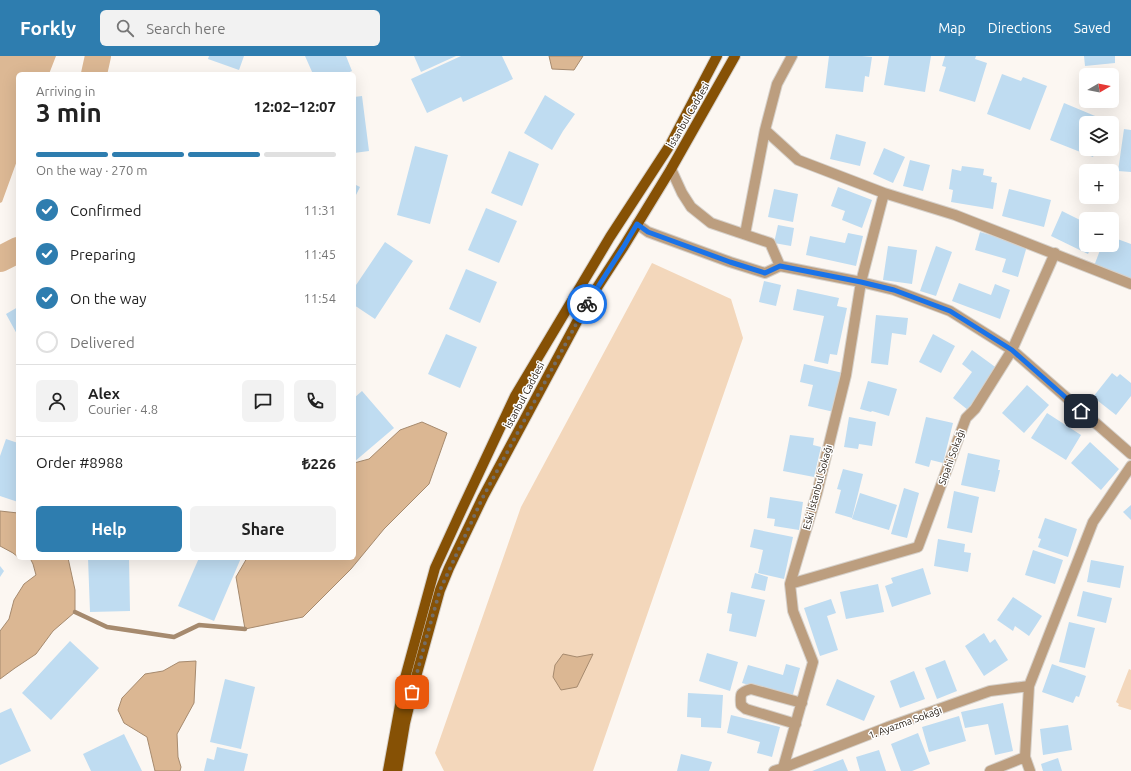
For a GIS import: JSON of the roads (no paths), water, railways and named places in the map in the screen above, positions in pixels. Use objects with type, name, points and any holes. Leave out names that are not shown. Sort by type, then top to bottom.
[{"type":"main road","name":"İstanbul Caddesi","points":[[388,771],[405,678],[435,568],[462,509],[515,396],[610,237],[670,145],[717,56]]},
{"type":"main road","name":"İstanbul Caddesi","points":[[397,771],[405,723],[416,677],[440,590],[449,568],[483,497],[587,303],[671,169],[735,56]]},
{"type":"main road","points":[[624,216],[637,224]]},
{"type":"main road","points":[[435,568],[449,568]]},
{"type":"street","points":[[745,234],[765,130],[777,84],[792,56]]},
{"type":"street","points":[[765,130],[798,160],[884,193],[955,215],[1131,284]]},
{"type":"street","points":[[671,169],[682,193],[691,207],[711,223],[770,243],[780,266]]},
{"type":"street","name":"Eski İstanbul Sokağı","points":[[779,769],[796,724],[813,662],[793,611],[790,584],[817,493],[846,375],[861,282],[884,193]]},
{"type":"street","points":[[637,224],[648,232],[765,273],[780,266],[861,282],[894,290],[950,311],[1012,350],[1131,454]]},
{"type":"street","name":"Sipahi Sokağı","points":[[790,584],[918,547],[966,418],[976,409],[1012,350],[1055,254]]},
{"type":"street","points":[[1030,771],[1025,757],[1029,686],[1093,522],[1131,466]]},
{"type":"street","name":"1. Ayazma Sokağı","points":[[779,769],[888,727],[990,691],[1029,686]]},
{"type":"street","points":[[796,724],[746,709],[741,705],[740,696],[744,691],[751,689],[802,703]]},
{"type":"street","points":[[990,771],[1025,757]]},
{"type":"waterway","points":[[94,72],[98,56]]},
{"type":"waterway","points":[[0,259],[16,251]]},
{"type":"waterway","points":[[75,612],[107,627],[174,637],[199,625],[245,629]]}]
